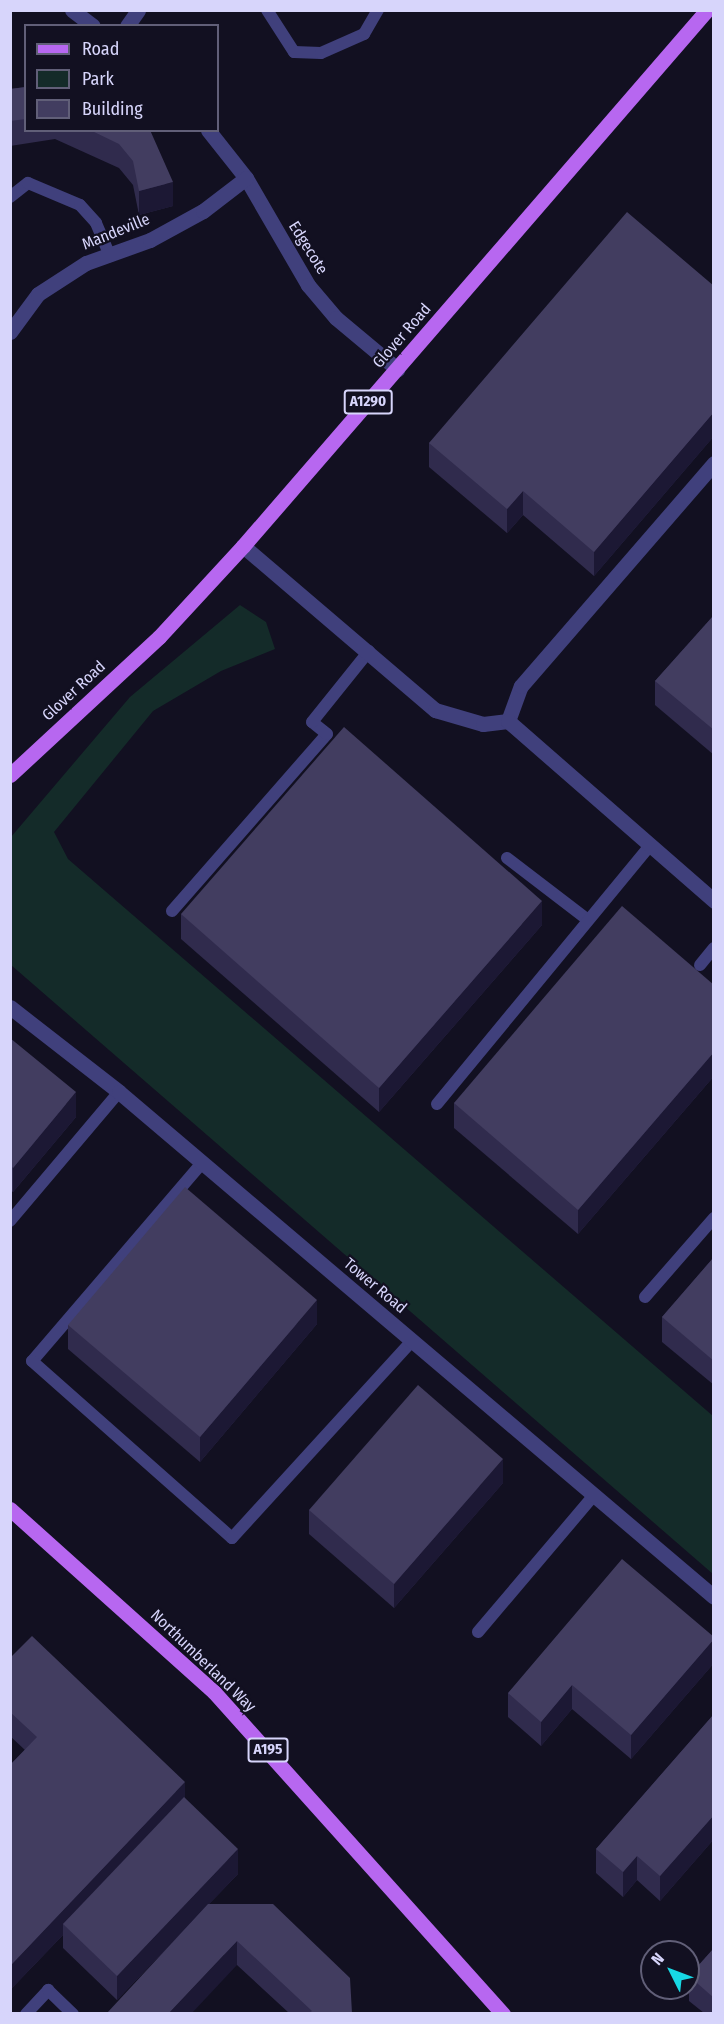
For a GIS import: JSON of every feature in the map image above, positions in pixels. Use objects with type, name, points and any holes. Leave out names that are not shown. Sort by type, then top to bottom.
[{"type":"main road","name":"Glover Road","points":[[10,775],[159,637],[243,546],[707,10]]},
{"type":"main road","name":"Northumberland Way","points":[[10,1509],[214,1692],[503,2013]]},
{"type":"street","points":[[72,10],[90,24]]},
{"type":"street","points":[[128,24],[138,10]]},
{"type":"street","name":"Edgecote","points":[[210,132],[246,178],[308,285],[336,318],[397,369]]},
{"type":"street","name":"Mandeville","points":[[10,332],[34,296],[86,262],[110,256],[203,211],[246,178]]},
{"type":"street","points":[[508,721],[521,686],[714,463]]},
{"type":"street","points":[[243,546],[369,651],[435,711],[483,724],[508,721],[714,901]]},
{"type":"street","name":"Tower Road","points":[[10,1007],[119,1092],[714,1597]]},
{"type":"lane","points":[[267,10],[294,51],[321,53],[363,34],[378,10]]},
{"type":"lane","points":[[10,197],[28,183],[80,205],[96,223],[110,256]]},
{"type":"lane","points":[[172,911],[327,734],[312,722],[369,651]]},
{"type":"lane","points":[[437,1104],[650,846]]},
{"type":"lane","points":[[507,858],[588,920]]},
{"type":"lane","points":[[700,965],[714,948]]},
{"type":"lane","points":[[12,1216],[119,1092]]},
{"type":"lane","points":[[202,1163],[32,1361],[232,1538],[412,1341]]},
{"type":"lane","points":[[645,1297],[714,1218]]},
{"type":"lane","points":[[478,1632],[594,1495]]},
{"type":"lane","points":[[26,2013],[48,1990],[73,2013]]},
{"type":"green space","points":[[240,605],[266,622],[275,649],[221,671],[153,711],[54,832],[68,859],[713,1416],[713,1574],[11,965],[11,837],[130,697]]},
{"type":"building","points":[[24,87],[24,119],[10,121],[10,89]]},
{"type":"building","points":[[94,132],[151,132],[173,182],[139,191],[133,161],[119,144]]},
{"type":"building","points":[[627,212],[714,286],[714,412],[594,552],[523,491],[507,509],[429,443]]},
{"type":"building","points":[[714,615],[714,730],[655,681]]},
{"type":"building","points":[[344,727],[542,901],[379,1088],[181,914]]},
{"type":"building","points":[[622,906],[714,985],[714,1052],[578,1210],[454,1103]]},
{"type":"building","points":[[10,1038],[76,1092],[13,1168],[10,1165]]},
{"type":"building","points":[[185,1187],[317,1300],[200,1437],[68,1325]]},
{"type":"building","points":[[714,1257],[714,1361],[662,1317]]},
{"type":"building","points":[[418,1385],[503,1459],[394,1584],[309,1510]]},
{"type":"building","points":[[622,1559],[714,1639],[631,1735],[572,1685],[541,1722],[508,1693]]},
{"type":"building","points":[[32,1636],[185,1782],[12,1964],[10,1962],[10,1765],[37,1737],[10,1712],[10,1658]]},
{"type":"building","points":[[714,1714],[714,1815],[660,1876],[637,1856],[623,1872],[596,1849]]},
{"type":"building","points":[[184,1797],[238,1849],[117,1976],[63,1924]]},
{"type":"building","points":[[208,1904],[273,1904],[350,1978],[352,2013],[309,2013],[312,2011],[237,1941],[169,2013],[107,2013]]},
{"type":"building","points":[[714,1948],[714,1998],[700,1986],[700,1964]]}]
